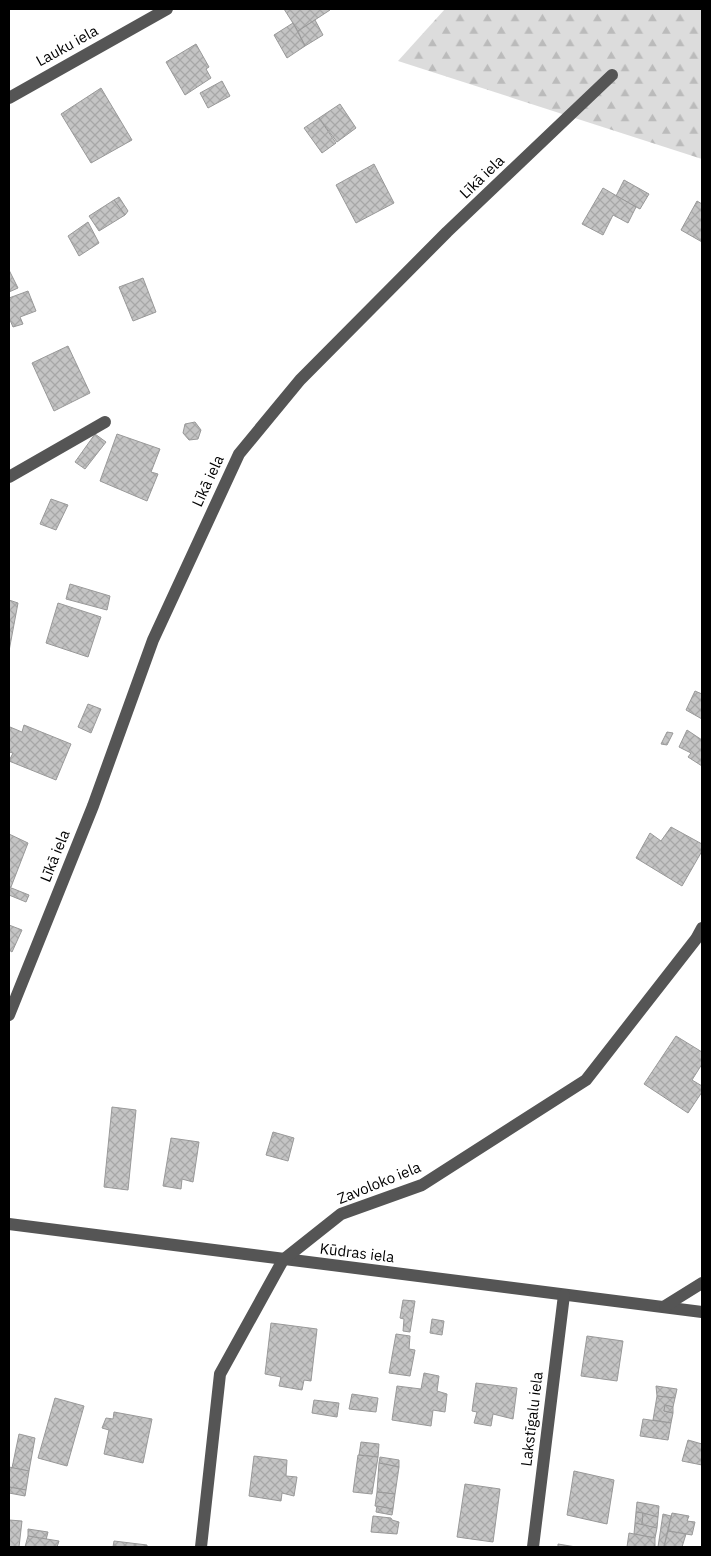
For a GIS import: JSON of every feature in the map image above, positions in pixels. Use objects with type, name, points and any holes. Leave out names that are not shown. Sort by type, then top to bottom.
[{"type":"street","name":"Lauku iela","points":[[9,98],[167,9]]},
{"type":"street","name":"Līkā iela","points":[[9,1015],[93,806],[153,640],[239,454],[300,380],[448,232],[612,75]]},
{"type":"street","points":[[9,477],[105,422]]},
{"type":"street","name":"Zavoloko iela","points":[[201,1547],[220,1374],[283,1260],[340,1214],[422,1185],[586,1080],[702,928]]},
{"type":"street","name":"Kūdras iela","points":[[9,1224],[702,1312]]},
{"type":"street","points":[[665,1306],[702,1283]]},
{"type":"street","name":"Lakstīgalu iela","points":[[533,1547],[564,1295]]},
{"type":"green space","points":[[445,9],[702,9],[702,159],[398,61]]},
{"type":"building","points":[[284,9],[329,9],[330,10],[298,31]]},
{"type":"building","points":[[315,20],[323,35],[305,46],[298,31]]},
{"type":"building","points":[[293,23],[305,46],[287,58],[274,35]]},
{"type":"building","points":[[196,44],[209,67],[206,69],[211,78],[185,95],[166,62]]},
{"type":"building","points":[[222,81],[230,96],[208,108],[200,93]]},
{"type":"building","points":[[101,88],[132,140],[91,163],[61,114]]},
{"type":"building","points":[[340,104],[356,128],[337,142],[319,118]]},
{"type":"building","points":[[319,118],[336,143],[322,153],[304,128]]},
{"type":"building","points":[[374,164],[394,203],[356,223],[336,185]]},
{"type":"building","points":[[624,180],[649,194],[640,209],[616,196]]},
{"type":"building","points":[[603,188],[636,207],[628,223],[613,215],[603,235],[582,224]]},
{"type":"building","points":[[119,197],[128,211],[125,215],[114,200]]},
{"type":"building","points":[[114,200],[125,215],[99,231],[89,216]]},
{"type":"building","points":[[697,201],[702,204],[702,242],[681,230]]},
{"type":"building","points":[[88,222],[99,243],[79,256],[68,236]]},
{"type":"building","points":[[9,270],[18,288],[9,292]]},
{"type":"building","points":[[143,278],[156,312],[133,321],[119,287]]},
{"type":"building","points":[[28,291],[36,311],[20,317],[23,324],[13,327],[9,320],[9,298]]},
{"type":"building","points":[[68,346],[90,393],[54,411],[32,363]]},
{"type":"building","points":[[195,422],[201,430],[198,439],[189,440],[183,433],[185,424]]},
{"type":"building","points":[[95,434],[106,442],[85,469],[75,462]]},
{"type":"building","points":[[117,434],[160,449],[151,472],[158,474],[147,501],[100,481]]},
{"type":"building","points":[[51,499],[68,505],[56,530],[40,524]]},
{"type":"building","points":[[70,584],[110,596],[107,610],[66,599]]},
{"type":"building","points":[[9,600],[18,603],[9,651]]},
{"type":"building","points":[[58,603],[101,617],[88,657],[46,643]]},
{"type":"building","points":[[695,691],[702,694],[702,719],[686,710]]},
{"type":"building","points":[[88,704],[101,709],[91,733],[78,727]]},
{"type":"building","points":[[24,725],[71,744],[56,780],[9,761],[13,753],[9,752],[9,729],[10,727],[22,732]]},
{"type":"building","points":[[687,730],[702,740],[702,766],[688,757],[691,753],[679,747]]},
{"type":"building","points":[[667,732],[673,733],[667,745],[661,744]]},
{"type":"building","points":[[671,827],[702,844],[702,851],[682,886],[636,858],[650,833],[661,841]]},
{"type":"building","points":[[9,834],[28,843],[11,887],[9,886]]},
{"type":"building","points":[[9,887],[29,895],[26,902],[9,895]]},
{"type":"building","points":[[9,925],[22,930],[12,952],[9,950]]},
{"type":"building","points":[[676,1036],[702,1052],[702,1064],[692,1080],[702,1086],[702,1092],[688,1113],[644,1084]]},
{"type":"building","points":[[112,1107],[136,1110],[128,1190],[104,1187]]},
{"type":"building","points":[[273,1132],[294,1138],[288,1161],[266,1155]]},
{"type":"building","points":[[171,1138],[199,1142],[193,1182],[182,1179],[181,1189],[163,1186]]},
{"type":"building","points":[[403,1300],[415,1301],[410,1332],[403,1331],[404,1319],[400,1318]]},
{"type":"building","points":[[432,1319],[444,1321],[442,1335],[430,1333]]},
{"type":"building","points":[[271,1323],[317,1329],[311,1381],[304,1380],[302,1390],[279,1386],[281,1377],[265,1374]]},
{"type":"building","points":[[396,1334],[410,1336],[409,1349],[415,1350],[410,1376],[389,1373]]},
{"type":"building","points":[[587,1336],[623,1341],[617,1381],[581,1376]]},
{"type":"building","points":[[424,1373],[439,1376],[437,1391],[447,1394],[445,1412],[433,1410],[431,1426],[392,1420],[397,1386],[421,1389]]},
{"type":"building","points":[[476,1383],[517,1388],[513,1419],[493,1414],[491,1426],[474,1423],[477,1412],[472,1411]]},
{"type":"building","points":[[656,1386],[677,1389],[675,1398],[657,1396]]},
{"type":"building","points":[[352,1394],[378,1398],[376,1412],[349,1409]]},
{"type":"building","points":[[657,1396],[675,1398],[673,1407],[665,1405],[664,1411],[673,1413],[671,1423],[653,1420]]},
{"type":"building","points":[[55,1398],[84,1406],[67,1466],[38,1458]]},
{"type":"building","points":[[314,1400],[339,1403],[337,1417],[312,1413]]},
{"type":"building","points":[[665,1405],[673,1407],[673,1413],[664,1411]]},
{"type":"building","points":[[114,1412],[152,1419],[143,1463],[104,1454],[109,1430],[102,1428],[106,1418],[113,1419]]},
{"type":"building","points":[[643,1419],[671,1423],[668,1440],[640,1436]]},
{"type":"building","points":[[19,1434],[35,1438],[29,1471],[12,1468]]},
{"type":"building","points":[[688,1440],[702,1444],[702,1465],[682,1461]]},
{"type":"building","points":[[361,1442],[379,1444],[378,1457],[359,1455]]},
{"type":"building","points":[[358,1455],[378,1457],[372,1494],[353,1492]]},
{"type":"building","points":[[254,1456],[287,1460],[286,1476],[297,1477],[294,1496],[282,1493],[281,1501],[249,1496]]},
{"type":"building","points":[[380,1457],[399,1460],[399,1467],[379,1463]]},
{"type":"building","points":[[379,1463],[399,1467],[395,1494],[377,1492]]},
{"type":"building","points":[[9,1467],[29,1471],[26,1490],[9,1487]]},
{"type":"building","points":[[574,1471],[614,1480],[607,1524],[567,1515]]},
{"type":"building","points":[[465,1484],[500,1489],[493,1542],[457,1537]]},
{"type":"building","points":[[9,1487],[26,1490],[25,1496],[9,1493]]},
{"type":"building","points":[[377,1492],[395,1494],[393,1509],[375,1506]]},
{"type":"building","points":[[637,1502],[659,1506],[658,1517],[636,1512]]},
{"type":"building","points":[[377,1506],[393,1509],[392,1515],[376,1512]]},
{"type":"building","points":[[636,1512],[643,1513],[642,1525],[635,1523]]},
{"type":"building","points":[[643,1513],[658,1517],[657,1528],[642,1525]]},
{"type":"building","points":[[672,1513],[689,1516],[687,1521],[695,1522],[692,1535],[668,1531]]},
{"type":"building","points":[[663,1514],[671,1516],[664,1547],[658,1547]]},
{"type":"building","points":[[373,1516],[391,1518],[399,1522],[397,1534],[371,1532]]},
{"type":"building","points":[[9,1520],[22,1521],[19,1547],[9,1547]]},
{"type":"building","points":[[635,1523],[657,1528],[655,1538],[634,1534]]},
{"type":"building","points":[[28,1529],[48,1532],[46,1540],[28,1536]]},
{"type":"building","points":[[668,1531],[686,1534],[682,1547],[664,1547]]},
{"type":"building","points":[[629,1533],[655,1538],[655,1547],[627,1547]]},
{"type":"building","points":[[28,1536],[59,1541],[57,1547],[25,1547]]},
{"type":"building","points":[[114,1541],[147,1545],[147,1547],[113,1547]]},
{"type":"building","points":[[558,1544],[576,1547],[558,1547]]}]
